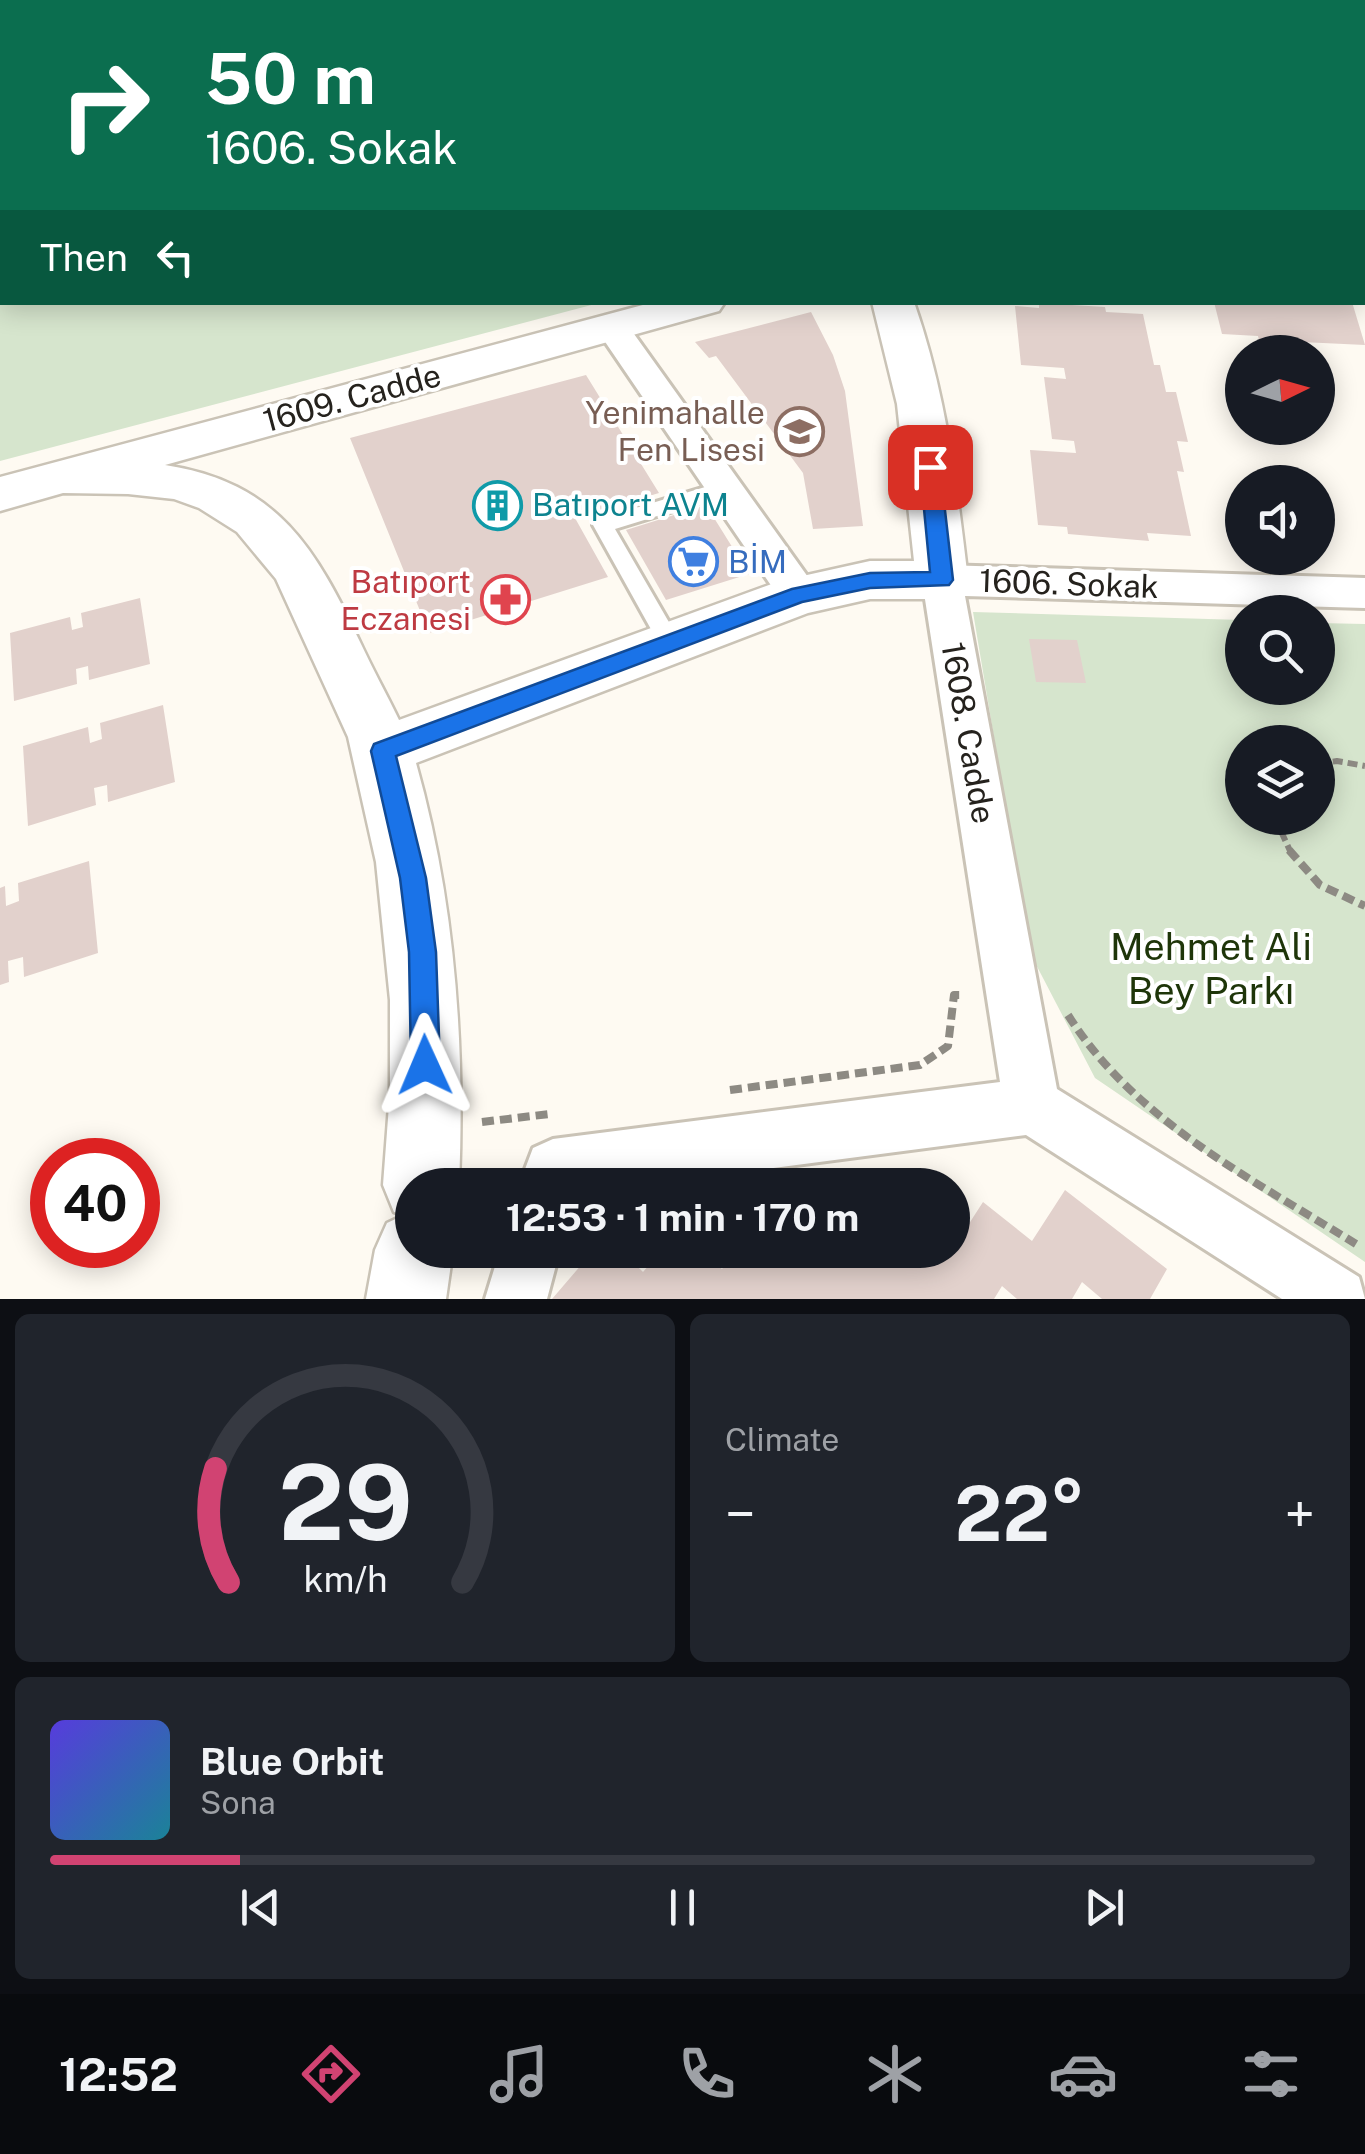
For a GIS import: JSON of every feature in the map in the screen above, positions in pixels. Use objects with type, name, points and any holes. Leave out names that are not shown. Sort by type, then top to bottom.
[{"type":"street","name":"1609. Cadde","points":[[0,494],[693,305]]},
{"type":"street","name":"1608. Cadde","points":[[894,305],[927,435],[942,580],[1032,1106]]},
{"type":"street","points":[[612,328],[799,594]]},
{"type":"street","points":[[60,476],[145,478],[218,497],[274,537],[306,583],[383,751],[413,878],[422,952],[423,1157]]},
{"type":"street","name":"1606. Sokak","points":[[383,751],[799,594],[856,582],[942,580],[1365,593]]},
{"type":"street","points":[[553,1168],[1032,1106],[1336,1299]]},
{"type":"street","points":[[406,1299],[411,1268]]},
{"type":"street","points":[[516,1299],[525,1268]]},
{"type":"lane","points":[[670,643],[604,525],[724,488]]},
{"type":"path","points":[[1335,761],[1365,766]]},
{"type":"path","points":[[1280,835],[1300,866],[1325,888],[1365,906]]},
{"type":"path","points":[[423,1157],[565,1112]]},
{"type":"green space","points":[[0,305],[591,305],[0,461]]},
{"type":"green space","name":"Mehmet Ali Bey Parkı","points":[[973,612],[1225,619],[1225,705],[1335,705],[1335,623],[1365,624],[1365,1262],[1095,1078],[1030,953]]},
{"type":"building","points":[[1072,305],[1143,314],[1154,365],[1160,365],[1166,392],[1176,392],[1188,442],[1177,441],[1184,472],[1177,471],[1191,536],[1147,533],[1149,541],[1068,534],[1067,527],[1038,525],[1030,450],[1076,453],[1074,441],[1052,439],[1044,377],[1066,379],[1064,368],[1021,365],[1015,306]]},
{"type":"building","points":[[1215,305],[1353,305],[1365,345],[1335,344],[1335,335],[1222,334]]},
{"type":"building","points":[[811,312],[833,355],[845,391],[863,526],[813,529],[803,473],[716,356],[709,358],[695,342]]},
{"type":"building","name":"Batıport AVM","points":[[586,375],[659,493],[575,518],[608,577],[429,633],[350,438]]},
{"type":"building","name":"BİM","points":[[706,505],[749,574],[666,600],[626,530]]},
{"type":"building","points":[[140,598],[150,664],[89,680],[88,666],[76,669],[77,684],[14,701],[10,633],[70,617],[72,630],[83,627],[81,613]]},
{"type":"building","points":[[1029,639],[1077,640],[1086,683],[1036,682]]},
{"type":"building","points":[[163,705],[175,782],[108,802],[107,785],[94,788],[96,805],[28,826],[23,746],[88,727],[90,743],[102,739],[100,723]]},
{"type":"building","points":[[89,861],[98,953],[24,977],[23,957],[8,961],[9,982],[0,985],[0,888],[5,886],[6,906],[19,901],[18,883]]},
{"type":"building","points":[[1065,1190],[1167,1269],[1150,1299],[1102,1299],[1082,1282],[1072,1299],[1017,1299],[1002,1286],[994,1299],[552,1299],[579,1268],[639,1268],[643,1272],[646,1268],[970,1268],[970,1222],[983,1202],[1032,1241]]},
{"type":"place","name":"Yenimahalle Fen Lisesi","points":[[800,431]]},
{"type":"place","name":"Batıport AVM","points":[[497,505]]},
{"type":"place","name":"BİM","points":[[693,562]]},
{"type":"place","name":"Batıport Eczanesi","points":[[506,600]]},
{"type":"route","points":[[425,1065],[422,952],[413,878],[383,751],[799,594],[870,580],[942,580],[930,467]]}]
